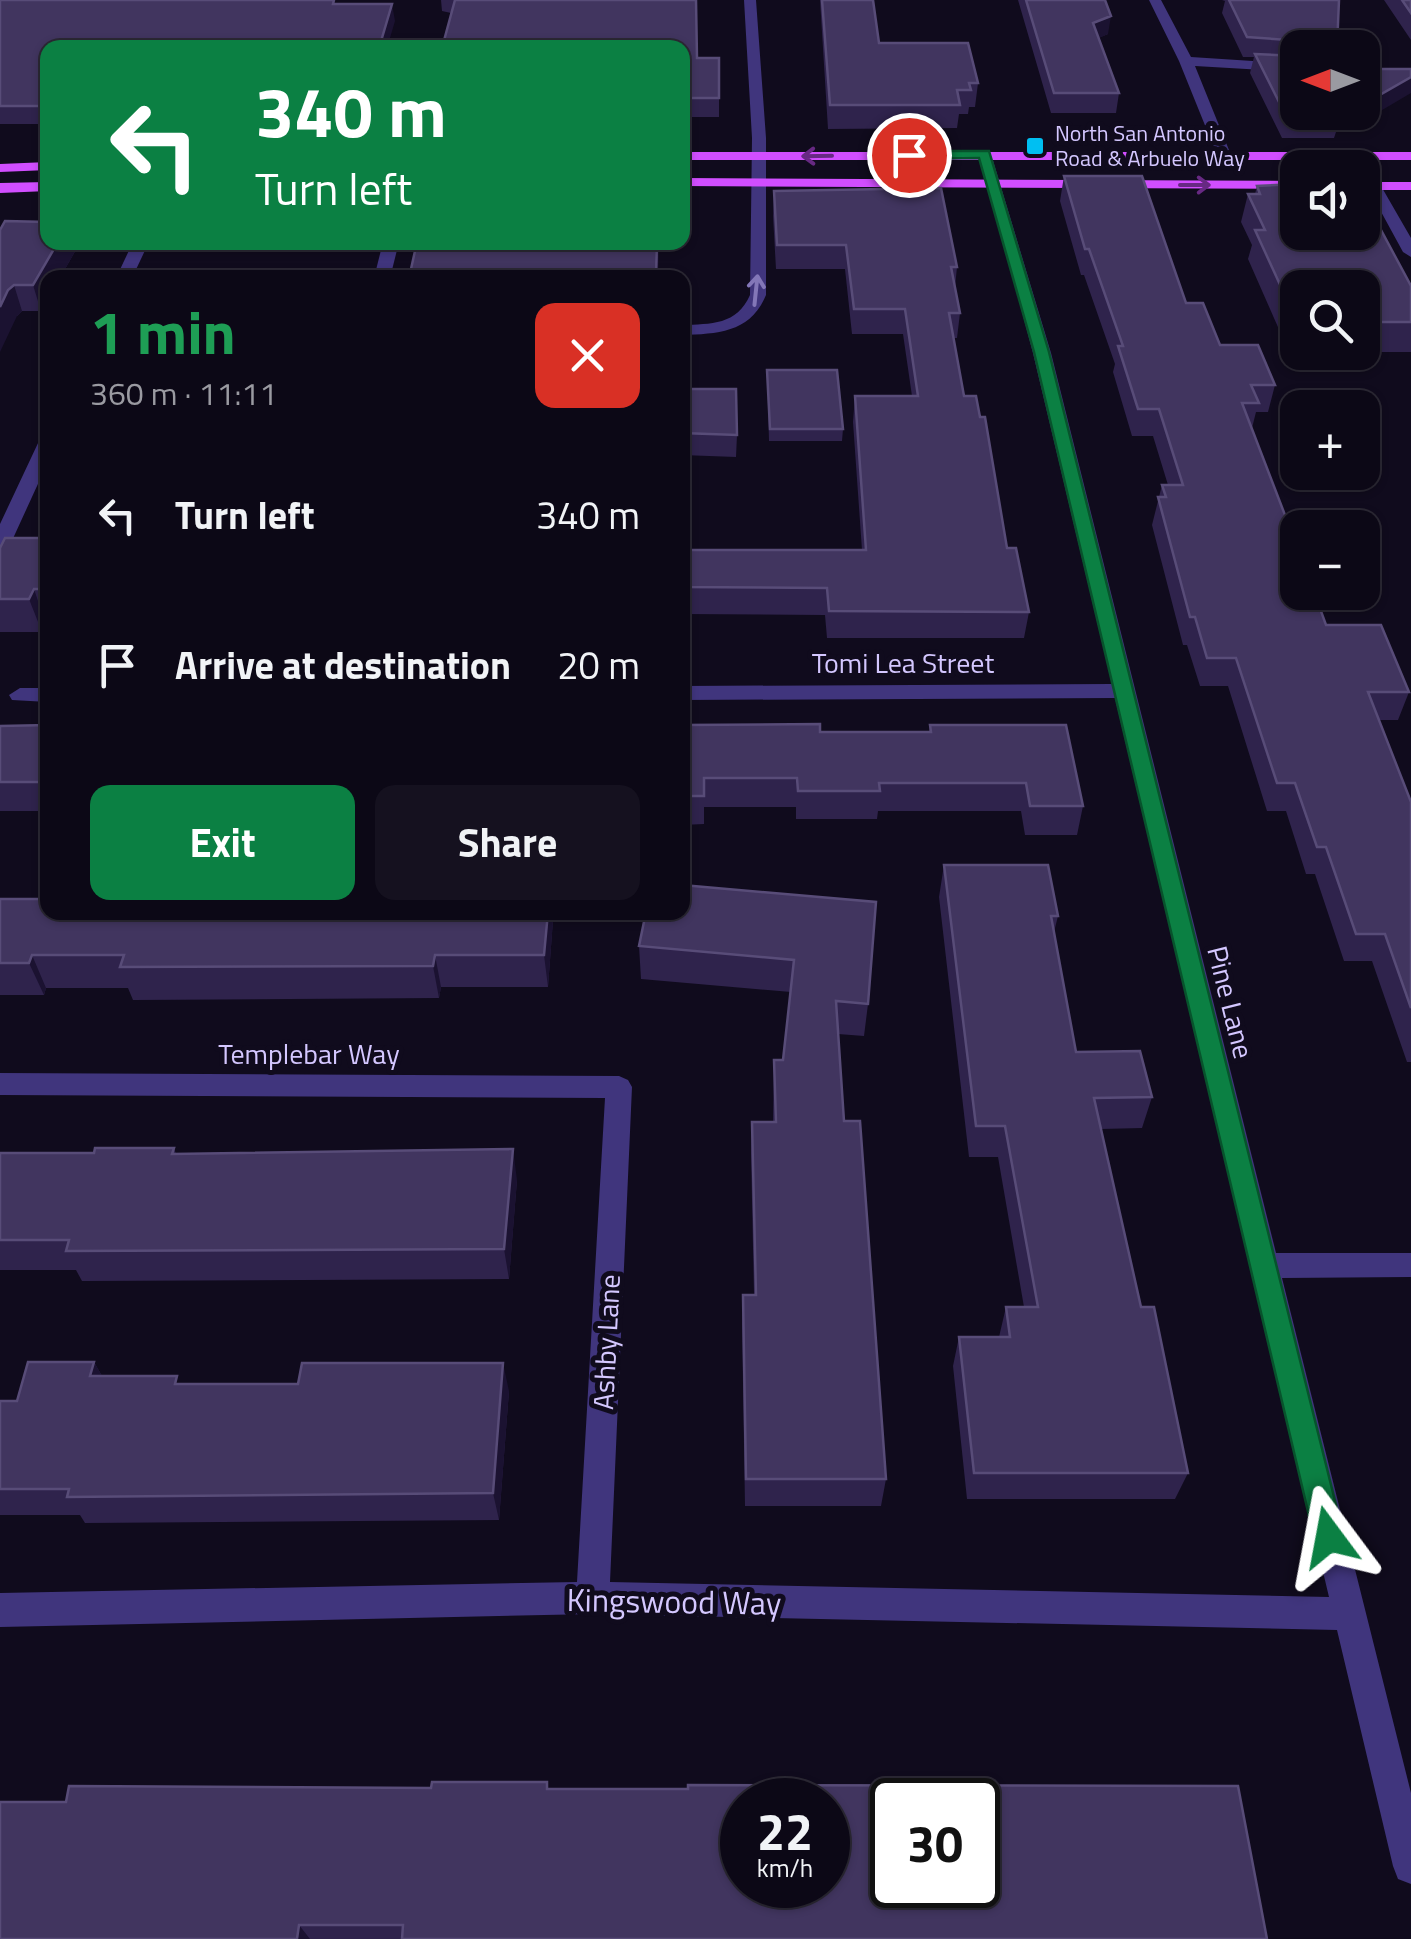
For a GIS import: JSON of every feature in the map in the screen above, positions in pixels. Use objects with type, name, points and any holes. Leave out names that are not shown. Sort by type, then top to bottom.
[{"type":"main road","points":[[690,156],[1411,156]]},
{"type":"main road","points":[[0,168],[40,166]]},
{"type":"main road","points":[[690,182],[1280,185]]},
{"type":"main road","points":[[0,188],[40,186]]},
{"type":"main road","points":[[1380,186],[1411,186]]},
{"type":"street","points":[[690,329],[734,325],[755,307],[759,156],[750,0]]},
{"type":"street","points":[[1155,0],[1186,61],[1224,155]]},
{"type":"street","points":[[1186,61],[1280,67]]},
{"type":"street","name":"Pine Lane","points":[[984,154],[1042,352],[1411,1866]]},
{"type":"street","points":[[1380,204],[1411,252]]},
{"type":"street","points":[[0,544],[40,458]]},
{"type":"street","name":"Tomi Lea Street","points":[[690,693],[1124,691]]},
{"type":"street","points":[[20,695],[40,695]]},
{"type":"street","name":"Templebar Way","points":[[0,1084],[618,1087]]},
{"type":"street","name":"Ashby Lane","points":[[593,1598],[618,1087]]},
{"type":"street","points":[[1265,1266],[1411,1265]]},
{"type":"street","name":"Kingswood Way","points":[[0,1610],[593,1598],[1347,1614]]},
{"type":"building","points":[[0,0],[334,0],[333,4],[392,4],[381,40],[40,40],[40,106],[0,106]]},
{"type":"building","points":[[455,0],[696,0],[697,58],[719,58],[719,98],[690,98],[690,40],[444,40]]},
{"type":"building","points":[[822,0],[873,0],[879,43],[968,43],[978,83],[969,83],[971,90],[957,90],[960,105],[830,105]]},
{"type":"building","points":[[1026,0],[1105,0],[1111,16],[1093,23],[1119,93],[1054,93]]},
{"type":"building","points":[[1229,0],[1339,0],[1338,30],[1280,30],[1280,39],[1247,37]]},
{"type":"building","points":[[1255,54],[1280,55],[1280,104]]},
{"type":"building","points":[[1380,69],[1411,69],[1411,77],[1380,95]]},
{"type":"building","points":[[1064,176],[1142,176],[1186,303],[1203,303],[1220,345],[1258,345],[1275,385],[1251,385],[1259,403],[1242,403],[1283,510],[1280,510],[1280,610],[1321,610],[1326,625],[1381,625],[1409,692],[1368,692],[1411,802],[1411,1008],[1385,934],[1356,934],[1326,847],[1317,847],[1295,783],[1277,783],[1236,658],[1207,658],[1195,617],[1190,617],[1158,497],[1166,497],[1162,485],[1183,485],[1159,409],[1138,409],[1118,346],[1123,346],[1089,249],[1085,249]]},
{"type":"building","points":[[1280,185],[1280,250],[1380,250],[1381,230],[1411,286],[1411,322],[1380,322],[1380,270],[1280,270],[1280,285],[1255,230],[1265,230],[1248,194],[1260,194],[1257,186]]},
{"type":"building","points":[[941,188],[957,267],[951,267],[960,313],[949,313],[964,396],[976,396],[980,417],[985,417],[1007,548],[1016,548],[1029,612],[829,611],[827,588],[690,587],[690,550],[866,550],[855,396],[918,396],[905,309],[854,309],[846,245],[777,245],[774,191]]},
{"type":"building","points":[[5,221],[40,222],[40,250],[53,250],[33,285],[14,285],[0,307],[0,230]]},
{"type":"building","points":[[415,250],[657,250],[656,270],[411,270]]},
{"type":"building","points":[[767,370],[837,370],[843,429],[770,429]]},
{"type":"building","points":[[690,389],[736,389],[737,435],[690,433]]},
{"type":"building","points":[[5,538],[40,538],[40,589],[34,589],[29,599],[0,599],[0,548]]},
{"type":"building","points":[[820,724],[820,732],[931,732],[930,725],[1066,725],[1083,806],[1030,806],[1026,783],[879,783],[880,791],[798,791],[797,778],[704,778],[704,796],[690,796],[690,725]]},
{"type":"building","points":[[40,725],[40,782],[0,782],[0,726]]},
{"type":"building","points":[[944,865],[1048,865],[1058,916],[1051,916],[1076,1052],[1140,1051],[1152,1097],[1094,1098],[1141,1307],[1154,1307],[1188,1473],[974,1473],[959,1337],[1010,1337],[1006,1307],[1038,1307],[1005,1126],[976,1126]]},
{"type":"building","points":[[690,886],[876,902],[868,1004],[836,1001],[844,1121],[860,1121],[886,1479],[746,1479],[743,1295],[756,1295],[752,1122],[776,1122],[774,1060],[783,1060],[794,960],[639,946],[644,920],[690,920]]},
{"type":"building","points":[[0,899],[40,899],[40,920],[547,920],[544,955],[435,955],[433,966],[120,967],[124,955],[32,955],[29,963],[0,963]]},
{"type":"building","points":[[95,1148],[174,1148],[172,1154],[513,1149],[504,1249],[66,1251],[69,1240],[0,1240],[0,1153],[94,1153]]},
{"type":"building","points":[[28,1362],[94,1362],[90,1376],[177,1376],[175,1384],[298,1384],[302,1363],[503,1363],[493,1493],[67,1497],[69,1489],[0,1489],[0,1401],[17,1401]]},
{"type":"building","points":[[432,1782],[547,1782],[547,1789],[688,1789],[688,1785],[720,1785],[720,1908],[850,1908],[850,1785],[870,1785],[870,1908],[1000,1908],[1000,1786],[1238,1786],[1267,1939],[402,1939],[403,1925],[299,1925],[297,1939],[0,1939],[0,1802],[66,1802],[69,1786],[431,1788]]},
{"type":"place","name":"North San Antonio Road & Arbuelo Way","points":[[1035,146]]},
{"type":"route","points":[[909,155],[984,154],[999,201],[1042,352],[1329,1537]]}]
